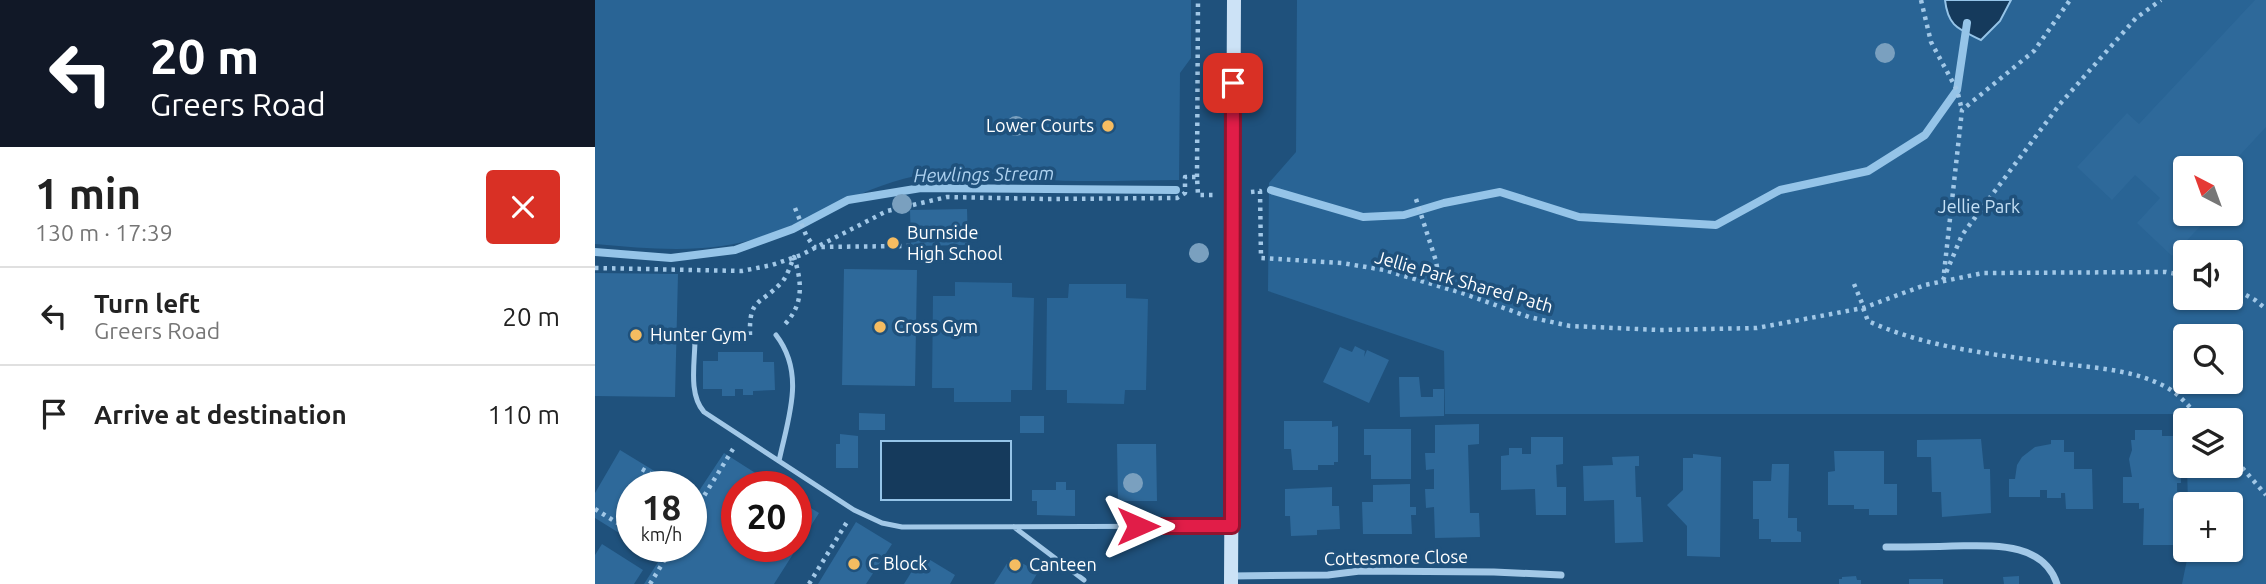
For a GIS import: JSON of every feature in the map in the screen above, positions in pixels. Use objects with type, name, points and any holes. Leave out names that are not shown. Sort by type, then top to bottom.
[{"type":"street","points":[[1231,580],[1234,0]]},
{"type":"street","points":[[1886,547],[2004,546],[2034,555],[2053,573],[2057,584]]},
{"type":"street","name":"Cottesmore Close","points":[[1231,580],[1360,571],[1561,575]]},
{"type":"lane","points":[[776,335],[788,356],[795,383],[779,461]]},
{"type":"lane","points":[[699,336],[695,339],[695,395],[699,406],[854,510],[893,527],[1232,526]]},
{"type":"lane","points":[[1014,527],[1084,580]]},
{"type":"path","points":[[1198,0],[1198,195],[1211,195]]},
{"type":"path","points":[[1921,0],[1931,43],[1957,90],[1962,110],[1943,281]]},
{"type":"path","points":[[1962,110],[2034,51],[2070,0]]},
{"type":"path","points":[[1943,281],[1962,235],[2060,104],[2136,18],[2161,0]]},
{"type":"path","points":[[595,268],[742,271],[794,257],[887,211],[947,197],[1046,200],[1177,198],[1185,193],[1185,177],[1197,177]]},
{"type":"path","name":"Jellie Park Shared Path","points":[[1255,192],[1260,191],[1261,258],[1342,263],[1384,271],[1440,286],[1529,317],[1570,326],[1660,330],[1757,328],[1864,308],[1925,285],[1983,273],[2173,273]]},
{"type":"path","points":[[1416,199],[1436,261],[1440,286]]},
{"type":"path","points":[[795,208],[814,247]]},
{"type":"path","points":[[814,247],[911,246]]},
{"type":"path","points":[[750,335],[749,316],[753,306],[780,284],[794,257]]},
{"type":"path","points":[[776,335],[796,313],[800,296],[800,276],[794,257]]},
{"type":"path","points":[[1854,284],[1868,321],[1884,329],[1957,349],[2139,376],[2175,392],[2190,408]]},
{"type":"path","points":[[2243,294],[2266,309]]},
{"type":"path","points":[[707,490],[740,436]]},
{"type":"path","points":[[642,469],[646,471]]},
{"type":"path","points":[[2243,469],[2266,495]]},
{"type":"path","points":[[595,509],[616,522]]},
{"type":"path","points":[[809,584],[854,510]]},
{"type":"path","points":[[650,584],[663,562]]},
{"type":"green space","points":[[595,0],[1191,0],[1191,58],[1180,73],[1179,180],[1071,181],[975,172],[939,172],[893,182],[786,228],[743,242],[680,249],[595,244]]},
{"type":"green space","name":"Jellie Park","points":[[1297,0],[2266,0],[2266,584],[2182,584],[2187,562],[2243,562],[2243,492],[2188,492],[2187,478],[2243,478],[2243,408],[2173,408],[2173,414],[1445,414],[1444,351],[1268,291],[1269,183],[1296,152]]},
{"type":"green space","points":[[955,282],[1012,283],[1012,297],[1034,298],[1032,390],[1011,390],[1011,402],[954,402],[954,388],[932,388],[933,296],[955,296]]},
{"type":"green space","points":[[1069,284],[1126,284],[1126,298],[1148,299],[1146,390],[1125,390],[1124,404],[1067,403],[1067,390],[1046,390],[1047,298],[1068,298]]},
{"type":"shaded area","points":[[1945,0],[2011,0],[2000,21],[1981,40],[1952,22]]},
{"type":"shaded area","points":[[881,441],[1011,441],[1011,500],[881,500]]},
{"type":"building","points":[[2255,0],[2266,0],[2266,127],[2239,156],[2173,156],[2173,226],[2201,226],[2187,240],[2173,240],[2172,256],[2137,223],[2160,198],[2135,175],[2112,200],[2077,167],[2127,113],[2139,124]]},
{"type":"building","points":[[967,209],[968,245],[911,246],[910,210]]},
{"type":"building","name":"Cross Gym","points":[[844,269],[917,270],[915,386],[842,385]]},
{"type":"building","name":"Hunter Gym","points":[[595,273],[678,274],[675,397],[595,396]]},
{"type":"building","points":[[1355,346],[1365,351],[1364,357],[1367,350],[1389,360],[1369,403],[1323,382],[1340,347],[1352,352]]},
{"type":"building","points":[[718,352],[763,352],[763,362],[774,362],[775,390],[753,391],[753,395],[743,395],[743,389],[735,389],[735,396],[722,396],[722,389],[703,389],[703,361],[718,361]]},
{"type":"building","points":[[1399,377],[1419,377],[1421,397],[1433,397],[1433,389],[1444,389],[1444,416],[1400,417]]},
{"type":"building","points":[[859,413],[885,414],[885,430],[859,430]]},
{"type":"building","points":[[1020,416],[1044,416],[1044,433],[1020,433]]},
{"type":"building","points":[[1284,421],[1332,421],[1332,427],[1338,426],[1338,462],[1334,462],[1334,465],[1318,465],[1318,470],[1293,470],[1291,449],[1284,449]]},
{"type":"building","points":[[1479,424],[1479,444],[1468,445],[1470,513],[1479,513],[1480,537],[1435,538],[1434,507],[1426,508],[1425,489],[1434,489],[1434,469],[1426,470],[1425,453],[1435,453],[1435,425]]},
{"type":"building","points":[[1364,429],[1411,429],[1411,479],[1371,479],[1371,455],[1364,455]]},
{"type":"building","points":[[2135,430],[2162,430],[2162,436],[2173,436],[2173,478],[2181,478],[2181,483],[2177,483],[2177,492],[2173,492],[2173,545],[2143,545],[2144,508],[2139,509],[2139,503],[2123,503],[2123,477],[2132,477],[2129,459],[2131,440],[2135,440]]},
{"type":"building","points":[[840,434],[858,436],[858,468],[836,468],[836,444],[840,444]]},
{"type":"building","points":[[1531,437],[1563,437],[1563,464],[1556,465],[1557,487],[1566,487],[1566,515],[1536,515],[1535,489],[1501,490],[1501,456],[1509,455],[1509,448],[1522,448],[1522,454],[1531,454]]},
{"type":"building","points":[[1981,439],[1984,469],[1990,469],[1991,513],[1942,517],[1941,492],[1932,492],[1931,457],[1917,457],[1917,440]]},
{"type":"building","points":[[2051,440],[2064,440],[2064,452],[2074,452],[2074,469],[2092,469],[2093,509],[2066,509],[2065,493],[2061,493],[2061,498],[2047,498],[2047,490],[2040,490],[2040,497],[2009,497],[2009,479],[2015,479],[2017,465],[2022,457],[2035,447],[2051,444]]},
{"type":"building","points":[[1117,444],[1156,444],[1157,501],[1118,501]]},
{"type":"building","points":[[620,450],[654,471],[616,471],[616,531],[595,518],[595,493]]},
{"type":"building","points":[[1834,451],[1884,451],[1884,484],[1897,484],[1897,515],[1869,515],[1869,509],[1854,509],[1854,505],[1828,505],[1828,472],[1835,471]]},
{"type":"building","points":[[724,453],[752,471],[721,471],[721,562],[788,562],[774,584],[644,584],[658,562],[707,562],[707,479]]},
{"type":"building","points":[[1693,454],[1721,457],[1720,557],[1687,556],[1687,526],[1667,505],[1683,490],[1683,458],[1693,458]]},
{"type":"building","points":[[1639,456],[1639,466],[1635,466],[1636,497],[1641,497],[1643,542],[1615,543],[1614,500],[1584,501],[1583,466],[1613,465],[1612,457]]},
{"type":"building","points":[[1772,464],[1789,464],[1788,518],[1797,518],[1797,531],[1801,532],[1801,542],[1771,542],[1771,539],[1759,539],[1759,519],[1753,519],[1753,481],[1771,481]]},
{"type":"building","points":[[1056,482],[1066,482],[1066,490],[1075,490],[1075,516],[1037,515],[1037,501],[1032,501],[1032,490],[1056,490]]},
{"type":"building","points":[[1410,484],[1410,507],[1416,507],[1416,515],[1411,515],[1412,534],[1363,534],[1362,502],[1373,502],[1373,485]]},
{"type":"building","points":[[1332,487],[1332,506],[1339,506],[1340,529],[1317,530],[1317,535],[1291,536],[1290,516],[1285,516],[1285,489]]},
{"type":"building","points":[[812,509],[819,513],[812,524]]},
{"type":"building","name":"C Block","points":[[856,522],[892,544],[866,584],[818,584]]},
{"type":"building","points":[[602,544],[616,553],[616,562],[630,562],[643,570],[634,584],[595,584],[595,555]]},
{"type":"building","name":"C Block","points":[[922,555],[955,575],[950,584],[904,584]]},
{"type":"building","name":"Canteen","points":[[1011,557],[1038,572],[1031,584],[994,584]]},
{"type":"building","points":[[1856,576],[1857,580],[1861,580],[1861,584],[1839,584],[1842,577]]},
{"type":"building","points":[[2019,576],[2019,584],[2004,584],[2003,577]]},
{"type":"building","points":[[1909,579],[1943,579],[1943,584],[1909,584]]},
{"type":"waterway","name":"Hewlings Stream","points":[[1271,190],[1363,217],[1404,215],[1444,203],[1500,192],[1579,217],[1716,225],[1780,190],[1868,171],[1925,135],[1957,90],[1967,23]]},
{"type":"waterway","name":"Hewlings Stream","points":[[595,252],[671,258],[735,250],[793,229],[848,200],[921,188],[1176,190]]},
{"type":"place","name":"Lower Courts","points":[[1108,126]]},
{"type":"place","name":"Burnside High School","points":[[893,243]]},
{"type":"place","name":"Cross Gym","points":[[880,327]]},
{"type":"place","name":"Hunter Gym","points":[[636,335]]},
{"type":"place","name":"C Block","points":[[854,564]]},
{"type":"place","name":"Canteen","points":[[1015,565]]},
{"type":"route","points":[[1138,526],[1232,526],[1233,83]]}]
